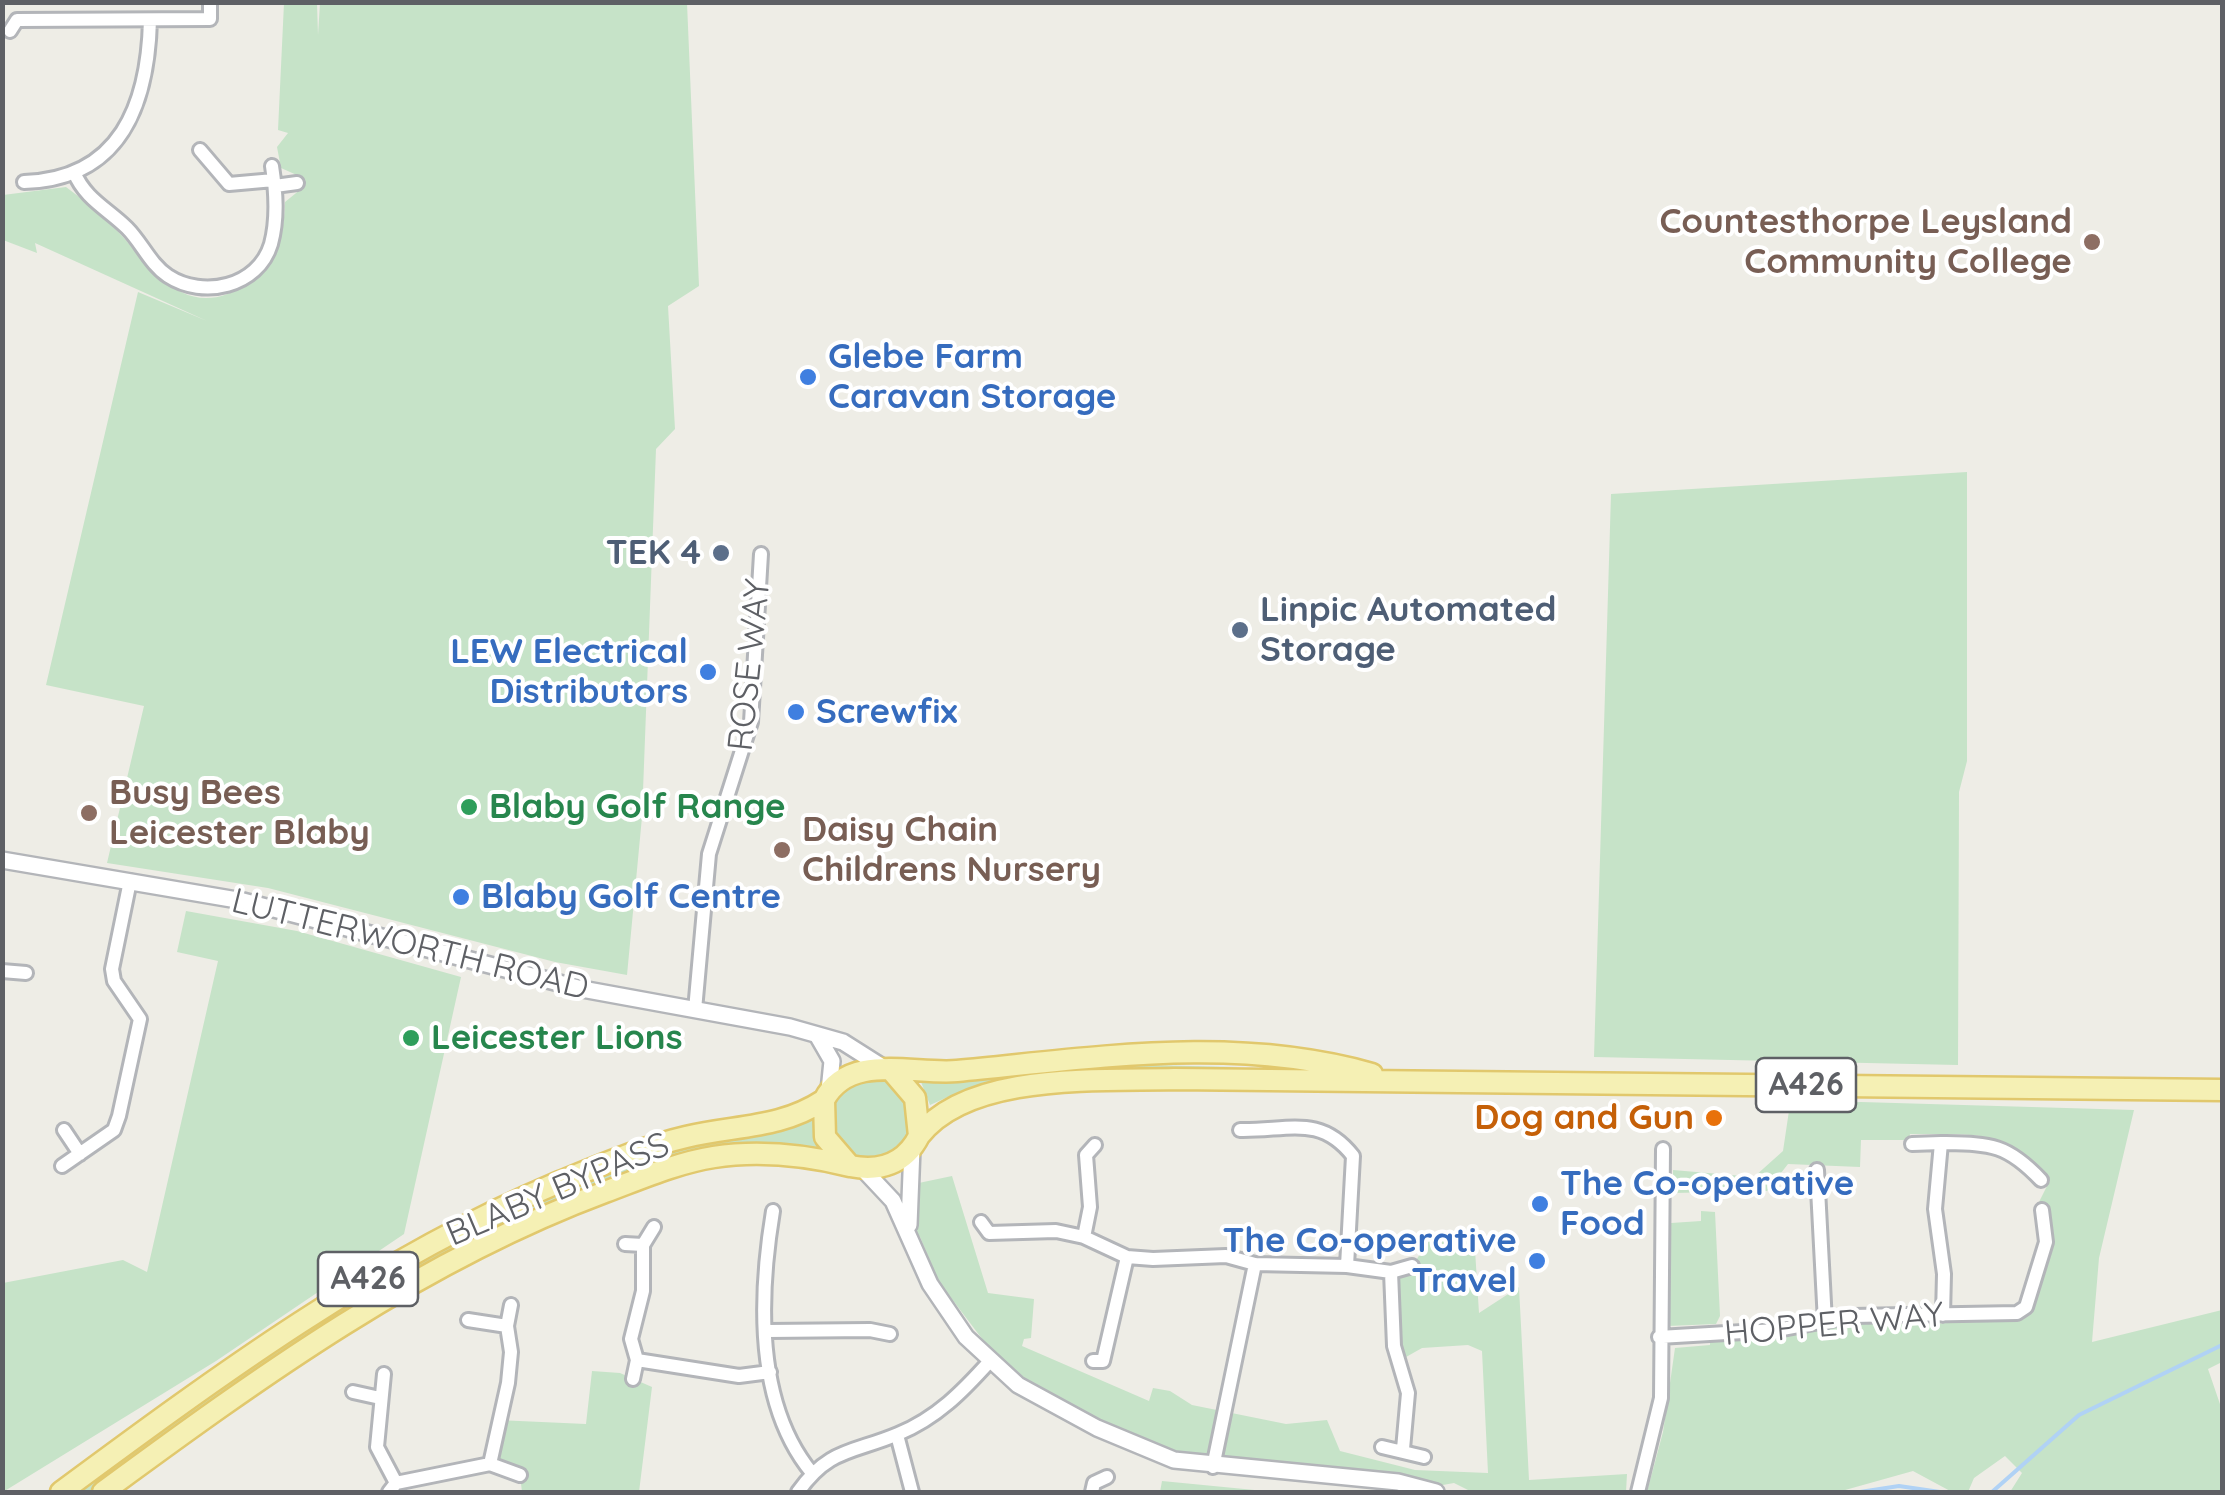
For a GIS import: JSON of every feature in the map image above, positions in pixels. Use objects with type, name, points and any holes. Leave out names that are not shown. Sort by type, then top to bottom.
[{"type":"main road","name":"A426","points":[[888,1069],[957,1071],[1038,1060],[1196,1050],[1344,1066],[1390,1080]]},
{"type":"main road","points":[[888,1069],[915,1098],[915,1142],[896,1162],[856,1167],[826,1137],[826,1096],[848,1076],[888,1069]]},
{"type":"main road","name":"A426","points":[[915,1142],[932,1120],[958,1104],[1005,1090],[1206,1078],[2222,1090]]},
{"type":"main road","name":"BLABY BYPASS","points":[[60,1492],[280,1334],[447,1236],[546,1188],[658,1146],[688,1136],[789,1120],[826,1096]]},
{"type":"main road","name":"BLABY BYPASS","points":[[104,1492],[323,1336],[420,1278],[546,1216],[661,1171],[714,1157],[782,1154],[856,1167]]},
{"type":"street","points":[[10,32],[17,20],[210,19],[210,2]]},
{"type":"street","points":[[24,182],[74,172],[107,149],[130,124],[146,66],[150,20]]},
{"type":"street","points":[[200,150],[230,184],[274,177],[297,183]]},
{"type":"street","points":[[74,172],[80,187],[127,228],[157,267],[180,283],[211,288],[238,281],[266,258],[276,215],[274,177]]},
{"type":"street","name":"ROSE WAY","points":[[695,1010],[709,854],[751,722],[761,554]]},
{"type":"street","name":"LUTTERWORTH ROAD","points":[[2,860],[281,910],[452,958],[817,1035],[843,1042],[888,1069]]},
{"type":"street","points":[[62,1166],[114,1130],[139,1030],[137,1008],[114,982],[112,969],[130,881]]},
{"type":"street","points":[[2,970],[26,974]]},
{"type":"street","points":[[817,1035],[832,1061],[826,1096]]},
{"type":"street","points":[[1240,1130],[1307,1127],[1335,1134],[1353,1156],[1348,1266]]},
{"type":"street","points":[[64,1130],[80,1154]]},
{"type":"street","points":[[1261,1146],[1262,1130]]},
{"type":"street","points":[[909,1229],[915,1142]]},
{"type":"street","points":[[1941,1143],[1934,1209],[1944,1274],[1943,1314]]},
{"type":"street","points":[[1912,1144],[2002,1146],[2019,1156],[2041,1180]]},
{"type":"street","points":[[1084,1237],[1090,1207],[1086,1155],[1095,1145]]},
{"type":"street","points":[[1638,1492],[1661,1398],[1663,1149]]},
{"type":"street","points":[[856,1167],[893,1201],[909,1229],[930,1284],[966,1338],[1018,1385],[1146,1451],[1213,1467],[1398,1482],[1436,1492]]},
{"type":"street","points":[[1817,1170],[1825,1322]]},
{"type":"street","name":"HOPPER WAY","points":[[1659,1337],[1776,1330],[1852,1316],[2016,1312],[2026,1306],[2046,1242],[2042,1210]]},
{"type":"street","points":[[772,1211],[761,1284],[770,1372],[783,1431],[812,1473]]},
{"type":"street","points":[[633,1378],[636,1360],[631,1339],[643,1290],[643,1246],[654,1227]]},
{"type":"street","points":[[986,1233],[1056,1230],[1084,1237],[1127,1257],[1226,1256],[1255,1264],[1348,1266],[1390,1272],[1412,1266]]},
{"type":"street","points":[[625,1244],[643,1246]]},
{"type":"street","points":[[1102,1364],[1127,1257]]},
{"type":"street","points":[[1213,1467],[1255,1264]]},
{"type":"street","points":[[1390,1272],[1394,1346],[1408,1393],[1402,1449]]},
{"type":"street","points":[[490,1464],[508,1383],[507,1326],[511,1305]]},
{"type":"street","points":[[468,1320],[507,1326]]},
{"type":"street","points":[[766,1331],[870,1330],[890,1334]]},
{"type":"street","points":[[636,1360],[740,1376],[770,1372]]},
{"type":"street","points":[[798,1492],[812,1473],[851,1448],[896,1435],[958,1397],[990,1361]]},
{"type":"street","points":[[384,1374],[377,1447],[392,1488],[490,1464],[520,1475]]},
{"type":"street","points":[[353,1392],[380,1398]]},
{"type":"street","points":[[896,1435],[912,1492]]},
{"type":"street","points":[[1382,1448],[1402,1449],[1424,1457]]},
{"type":"green space","name":"Blaby Golf Centre","points":[[284,3],[317,3],[318,35],[320,3],[687,3],[699,286],[668,306],[675,429],[656,449],[642,817],[627,975],[555,962],[268,888],[107,863],[144,706],[46,685],[138,292],[207,321],[35,243],[37,253],[3,240],[3,195],[66,187],[111,224],[163,280],[193,296],[210,298],[250,282],[273,257],[281,236],[285,202],[301,189],[299,176],[281,168],[277,147],[288,133],[278,130]]},
{"type":"green space","points":[[1967,472],[1967,761],[1959,792],[1958,1065],[1594,1057],[1611,494]]},
{"type":"green space","name":"Leicester Lions","points":[[186,911],[297,931],[461,977],[404,1234],[216,1361],[3,1492],[3,1283],[123,1260],[147,1272],[218,961],[177,952]]},
{"type":"green space","points":[[1097,1064],[1238,1067],[1092,1075]]},
{"type":"green space","points":[[1082,1065],[1077,1075],[968,1088],[930,1105],[921,1082]]},
{"type":"green space","points":[[871,1079],[886,1082],[899,1091],[908,1104],[908,1134],[899,1147],[886,1156],[871,1159],[856,1156],[843,1147],[834,1134],[831,1119],[834,1104],[843,1091],[856,1082]]},
{"type":"green space","points":[[1861,1102],[2134,1110],[2099,1258],[2092,1342],[2222,1310],[2222,1362],[2208,1369],[2222,1410],[2222,1492],[2010,1492],[2022,1473],[2005,1456],[1974,1478],[1968,1492],[1952,1492],[1913,1471],[1838,1492],[1647,1492],[1663,1432],[1675,1348],[1710,1345],[1710,1340],[1778,1336],[1857,1320],[1917,1320],[1918,1325],[2018,1318],[2040,1290],[2047,1207],[2038,1204],[2050,1180],[2035,1163],[2004,1142],[1952,1134],[1910,1134],[1909,1140],[1861,1140],[1860,1167],[1788,1164],[1767,1191],[1673,1193],[1673,1170],[1754,1177],[1783,1151],[1790,1104]]},
{"type":"green space","points":[[813,1120],[820,1151],[600,1184],[500,1225],[410,1272],[309,1333],[89,1492],[76,1492],[291,1336],[461,1236],[643,1158],[771,1133]]},
{"type":"green space","points":[[952,1176],[988,1293],[1034,1299],[1031,1338],[1024,1339],[1022,1346],[1149,1401],[1153,1388],[1170,1391],[1192,1405],[1286,1424],[1327,1420],[1340,1451],[1415,1470],[1488,1473],[1482,1351],[1468,1345],[1422,1348],[1399,1361],[1391,1272],[1412,1266],[1433,1235],[1474,1234],[1479,1313],[1519,1287],[1529,1480],[1627,1474],[1626,1492],[1472,1492],[1454,1483],[1426,1488],[1174,1460],[1014,1381],[939,1282],[920,1237],[909,1229],[914,1184]]},
{"type":"green space","points":[[1701,1211],[1715,1212],[1720,1316],[1716,1324],[1668,1326],[1671,1223],[1701,1221]]},
{"type":"green space","points":[[592,1371],[620,1373],[652,1387],[639,1492],[522,1492],[520,1475],[490,1464],[497,1420],[586,1424]]},
{"type":"green space","points":[[1162,1481],[1275,1492],[1160,1492]]},
{"type":"waterway","points":[[1992,1492],[2079,1415],[2222,1345]]},
{"type":"waterway","points":[[1860,1492],[1899,1486],[1940,1492]]},
{"type":"waterway","points":[[1561,1492],[1572,1492]]},
{"type":"place","name":"Countesthorpe Leysland Community College","points":[[2092,242]]},
{"type":"place","name":"Glebe Farm Caravan Storage","points":[[808,377]]},
{"type":"place","name":"TEK 4","points":[[721,553]]},
{"type":"place","name":"Linpic Automated Storage","points":[[1240,630]]},
{"type":"place","name":"LEW Electrical Distributors","points":[[708,672]]},
{"type":"place","name":"Screwfix","points":[[796,712]]},
{"type":"place","name":"Blaby Golf Range","points":[[469,807]]},
{"type":"place","name":"Busy Bees Leicester Blaby","points":[[89,813]]},
{"type":"place","name":"Daisy Chain Childrens Nursery","points":[[782,850]]},
{"type":"place","name":"Blaby Golf Centre","points":[[461,897]]},
{"type":"place","name":"Leicester Lions","points":[[411,1038]]},
{"type":"place","name":"Dog and Gun","points":[[1714,1118]]},
{"type":"place","name":"The Co-operative Food","points":[[1540,1204]]},
{"type":"place","name":"The Co-operative Travel","points":[[1537,1261]]}]
